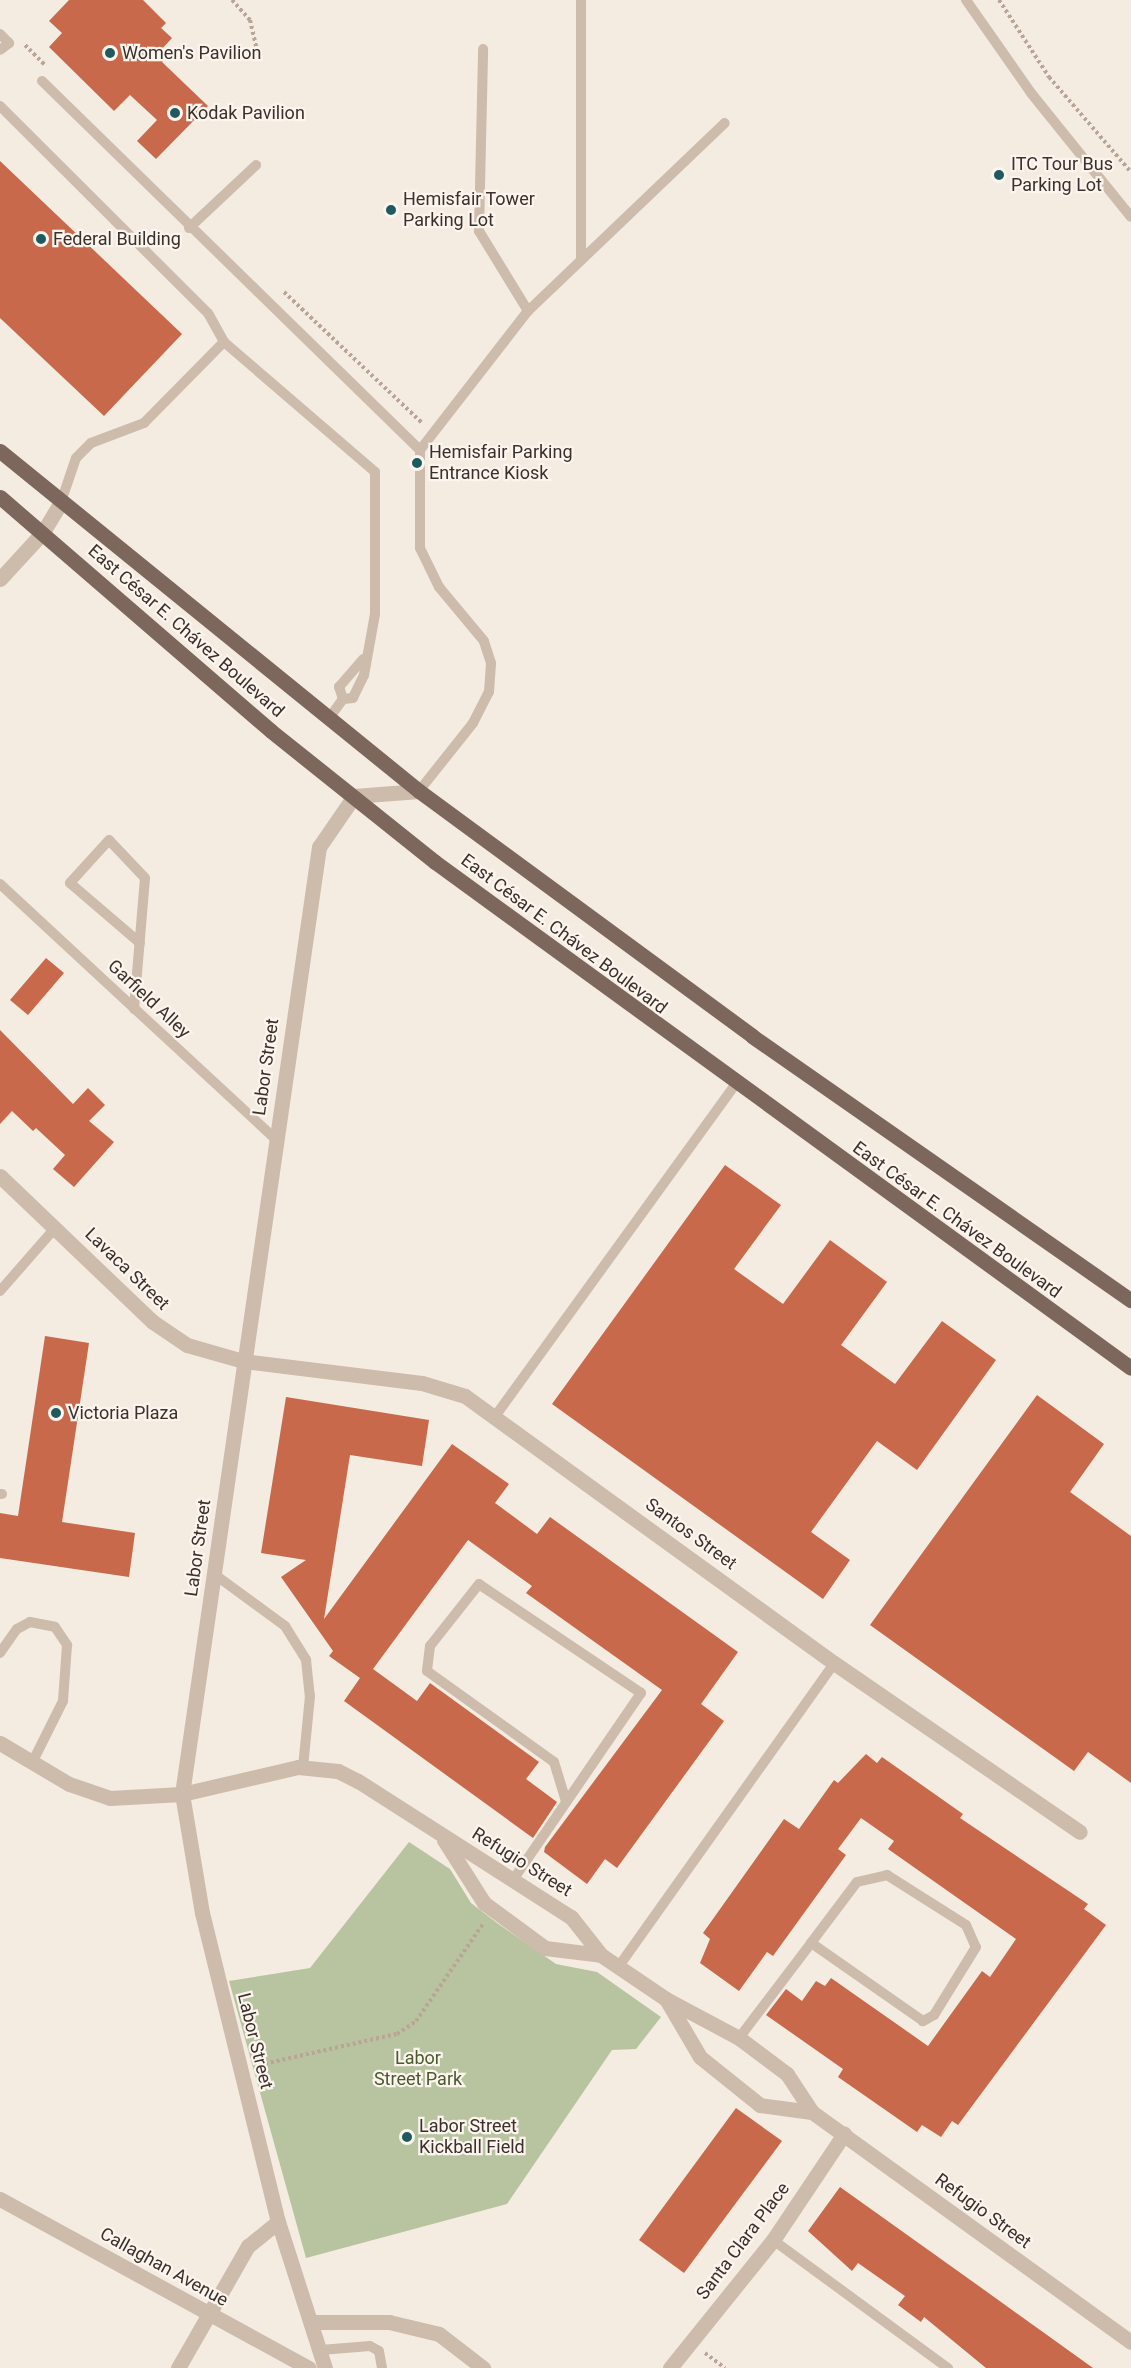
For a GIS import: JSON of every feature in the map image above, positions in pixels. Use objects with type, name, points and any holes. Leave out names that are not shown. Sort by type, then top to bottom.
[{"type":"main road","name":"East César E. Chávez Boulevard","points":[[0,451],[419,791],[752,1036],[1131,1300]]},
{"type":"main road","name":"East César E. Chávez Boulevard","points":[[0,497],[271,731],[354,796],[735,1085],[1131,1368]]},
{"type":"street","points":[[0,579],[43,532],[61,502]]},
{"type":"street","points":[[354,796],[419,791]]},
{"type":"street","name":"Labor Street","points":[[325,2368],[313,2322],[278,2222],[202,1913],[182,1794],[319,846],[354,796]]},
{"type":"street","name":"Lavaca Street","points":[[0,1176],[173,1338],[243,1361]]},
{"type":"street","name":"Santos Street","points":[[243,1361],[422,1383],[465,1396],[496,1415],[834,1663],[1080,1832]]},
{"type":"street","name":"Refugio Street","points":[[0,1743],[32,1763],[110,1798],[182,1794],[303,1767],[357,1780],[440,1835],[515,1877],[571,1917],[601,1955],[666,1999],[739,2038],[787,2074],[812,2112],[1131,2342]]},
{"type":"street","name":"Refugio Street","points":[[440,1835],[484,1903],[545,1948],[601,1955]]},
{"type":"street","name":"Refugio Street","points":[[666,1999],[700,2057],[760,2105],[812,2112]]},
{"type":"street","name":"Santa Clara Place","points":[[670,2368],[773,2240],[844,2134]]},
{"type":"street","name":"Callaghan Avenue","points":[[0,2199],[309,2368]]},
{"type":"street","points":[[178,2368],[207,2313],[248,2246],[278,2222]]},
{"type":"street","points":[[313,2322],[389,2322],[439,2334],[483,2368]]},
{"type":"lane","points":[[581,0],[581,260]]},
{"type":"lane","points":[[966,0],[1031,93],[1131,217]]},
{"type":"lane","points":[[0,34],[9,43],[0,50]]},
{"type":"lane","points":[[483,49],[479,231],[528,311]]},
{"type":"lane","points":[[42,81],[189,228],[420,450]]},
{"type":"lane","points":[[0,106],[208,314],[224,342],[375,472],[375,614],[363,659],[339,687],[343,699]]},
{"type":"lane","points":[[419,791],[473,723],[489,692],[491,663],[484,641],[439,587],[420,548],[420,450],[528,311],[725,123]]},
{"type":"lane","points":[[189,228],[256,165]]},
{"type":"lane","points":[[61,502],[76,458],[91,443],[144,423],[224,342]]},
{"type":"lane","points":[[330,718],[343,699],[353,698],[364,675],[363,659]]},
{"type":"lane","points":[[134,1009],[140,943],[145,878],[109,840],[70,883],[140,943]]},
{"type":"lane","name":"Garfield Alley","points":[[0,884],[275,1139]]},
{"type":"lane","points":[[496,1415],[735,1085]]},
{"type":"lane","points":[[0,1291],[56,1227]]},
{"type":"lane","points":[[214,1574],[285,1626],[306,1660],[310,1696],[303,1767]]},
{"type":"lane","points":[[515,1877],[565,1798],[641,1693],[479,1584],[430,1646],[427,1671],[554,1762],[565,1798]]},
{"type":"lane","points":[[0,1653],[17,1629],[30,1622],[56,1627],[67,1645],[63,1701],[32,1763]]},
{"type":"lane","points":[[619,1966],[834,1663]]},
{"type":"lane","points":[[739,2038],[857,1882],[887,1875],[966,1925],[976,1947],[933,2015],[923,2021],[811,1943]]},
{"type":"lane","points":[[773,2240],[948,2368]]},
{"type":"lane","points":[[321,2350],[370,2346],[379,2351],[382,2368]]},
{"type":"path","points":[[232,0],[250,20],[256,47]]},
{"type":"path","points":[[999,0],[1050,77],[1131,172]]},
{"type":"path","points":[[258,2065],[398,2034],[416,2021],[486,1920]]},
{"type":"green space","name":"Labor Street Park","points":[[409,1842],[450,1869],[471,1903],[556,1964],[597,1972],[661,2017],[636,2049],[612,2050],[507,2204],[306,2258],[229,1981],[310,1968]]},
{"type":"building","name":"Women's Pavilion","points":[[69,0],[143,0],[166,23],[161,28],[172,38],[161,50],[167,57],[162,62],[208,106],[156,159],[137,141],[157,120],[130,95],[114,111],[49,47],[62,33],[49,21]]},
{"type":"building","name":"Federal Building","points":[[0,161],[182,334],[104,416],[0,318]]},
{"type":"building","points":[[46,958],[64,973],[28,1015],[10,1000]]},
{"type":"building","points":[[0,1030],[73,1104],[88,1088],[105,1105],[89,1121],[114,1142],[74,1187],[53,1169],[65,1155],[36,1128],[33,1131],[12,1111],[0,1124]]},
{"type":"building","points":[[725,1165],[781,1205],[734,1269],[783,1304],[830,1240],[887,1282],[841,1345],[895,1384],[942,1321],[996,1360],[917,1470],[877,1441],[811,1532],[850,1560],[823,1599],[552,1404]]},
{"type":"building","name":"Victoria Plaza","points":[[45,1336],[89,1343],[62,1522],[135,1533],[129,1577],[0,1558],[0,1513],[18,1516]]},
{"type":"building","points":[[1037,1395],[1104,1444],[1070,1492],[1131,1536],[1131,1783],[1088,1752],[1074,1771],[870,1625]]},
{"type":"building","points":[[286,1397],[429,1420],[422,1466],[350,1455],[324,1619],[452,1444],[509,1484],[495,1503],[537,1534],[550,1517],[738,1652],[701,1704],[724,1721],[617,1868],[605,1859],[587,1884],[544,1852],[545,1847],[662,1690],[526,1593],[532,1586],[468,1540],[373,1669],[417,1701],[430,1683],[539,1762],[526,1779],[557,1802],[533,1838],[344,1701],[360,1678],[329,1656],[333,1651],[281,1577],[306,1560],[261,1553]]},
{"type":"building","points":[[866,1754],[877,1763],[882,1757],[963,1814],[960,1818],[1088,1904],[1084,1909],[1106,1925],[958,2125],[952,2121],[941,2137],[922,2125],[917,2132],[838,2077],[843,2069],[766,2015],[786,1989],[802,2001],[816,1981],[825,1986],[831,1978],[928,2046],[982,1971],[990,1977],[1016,1939],[888,1849],[894,1841],[861,1818],[838,1849],[846,1855],[773,1956],[767,1952],[739,1991],[700,1963],[710,1939],[703,1933],[784,1819],[799,1829],[834,1780],[838,1783]]},
{"type":"building","points":[[736,2108],[782,2141],[684,2273],[639,2240]]},
{"type":"building","points":[[840,2187],[1093,2368],[986,2368],[924,2317],[921,2322],[898,2305],[905,2296],[858,2263],[852,2271],[808,2231]]},
{"type":"place","name":"Women's Pavilion","points":[[110,53]]},
{"type":"place","name":"Kodak Pavilion","points":[[175,113]]},
{"type":"place","name":"ITC Tour Bus Parking Lot","points":[[999,175]]},
{"type":"place","name":"Hemisfair Tower Parking Lot","points":[[391,210]]},
{"type":"place","name":"Federal Building","points":[[41,239]]},
{"type":"place","name":"Hemisfair Parking Entrance Kiosk","points":[[417,463]]},
{"type":"place","name":"Victoria Plaza","points":[[56,1413]]},
{"type":"place","name":"Labor Street Kickball Field","points":[[407,2137]]}]
